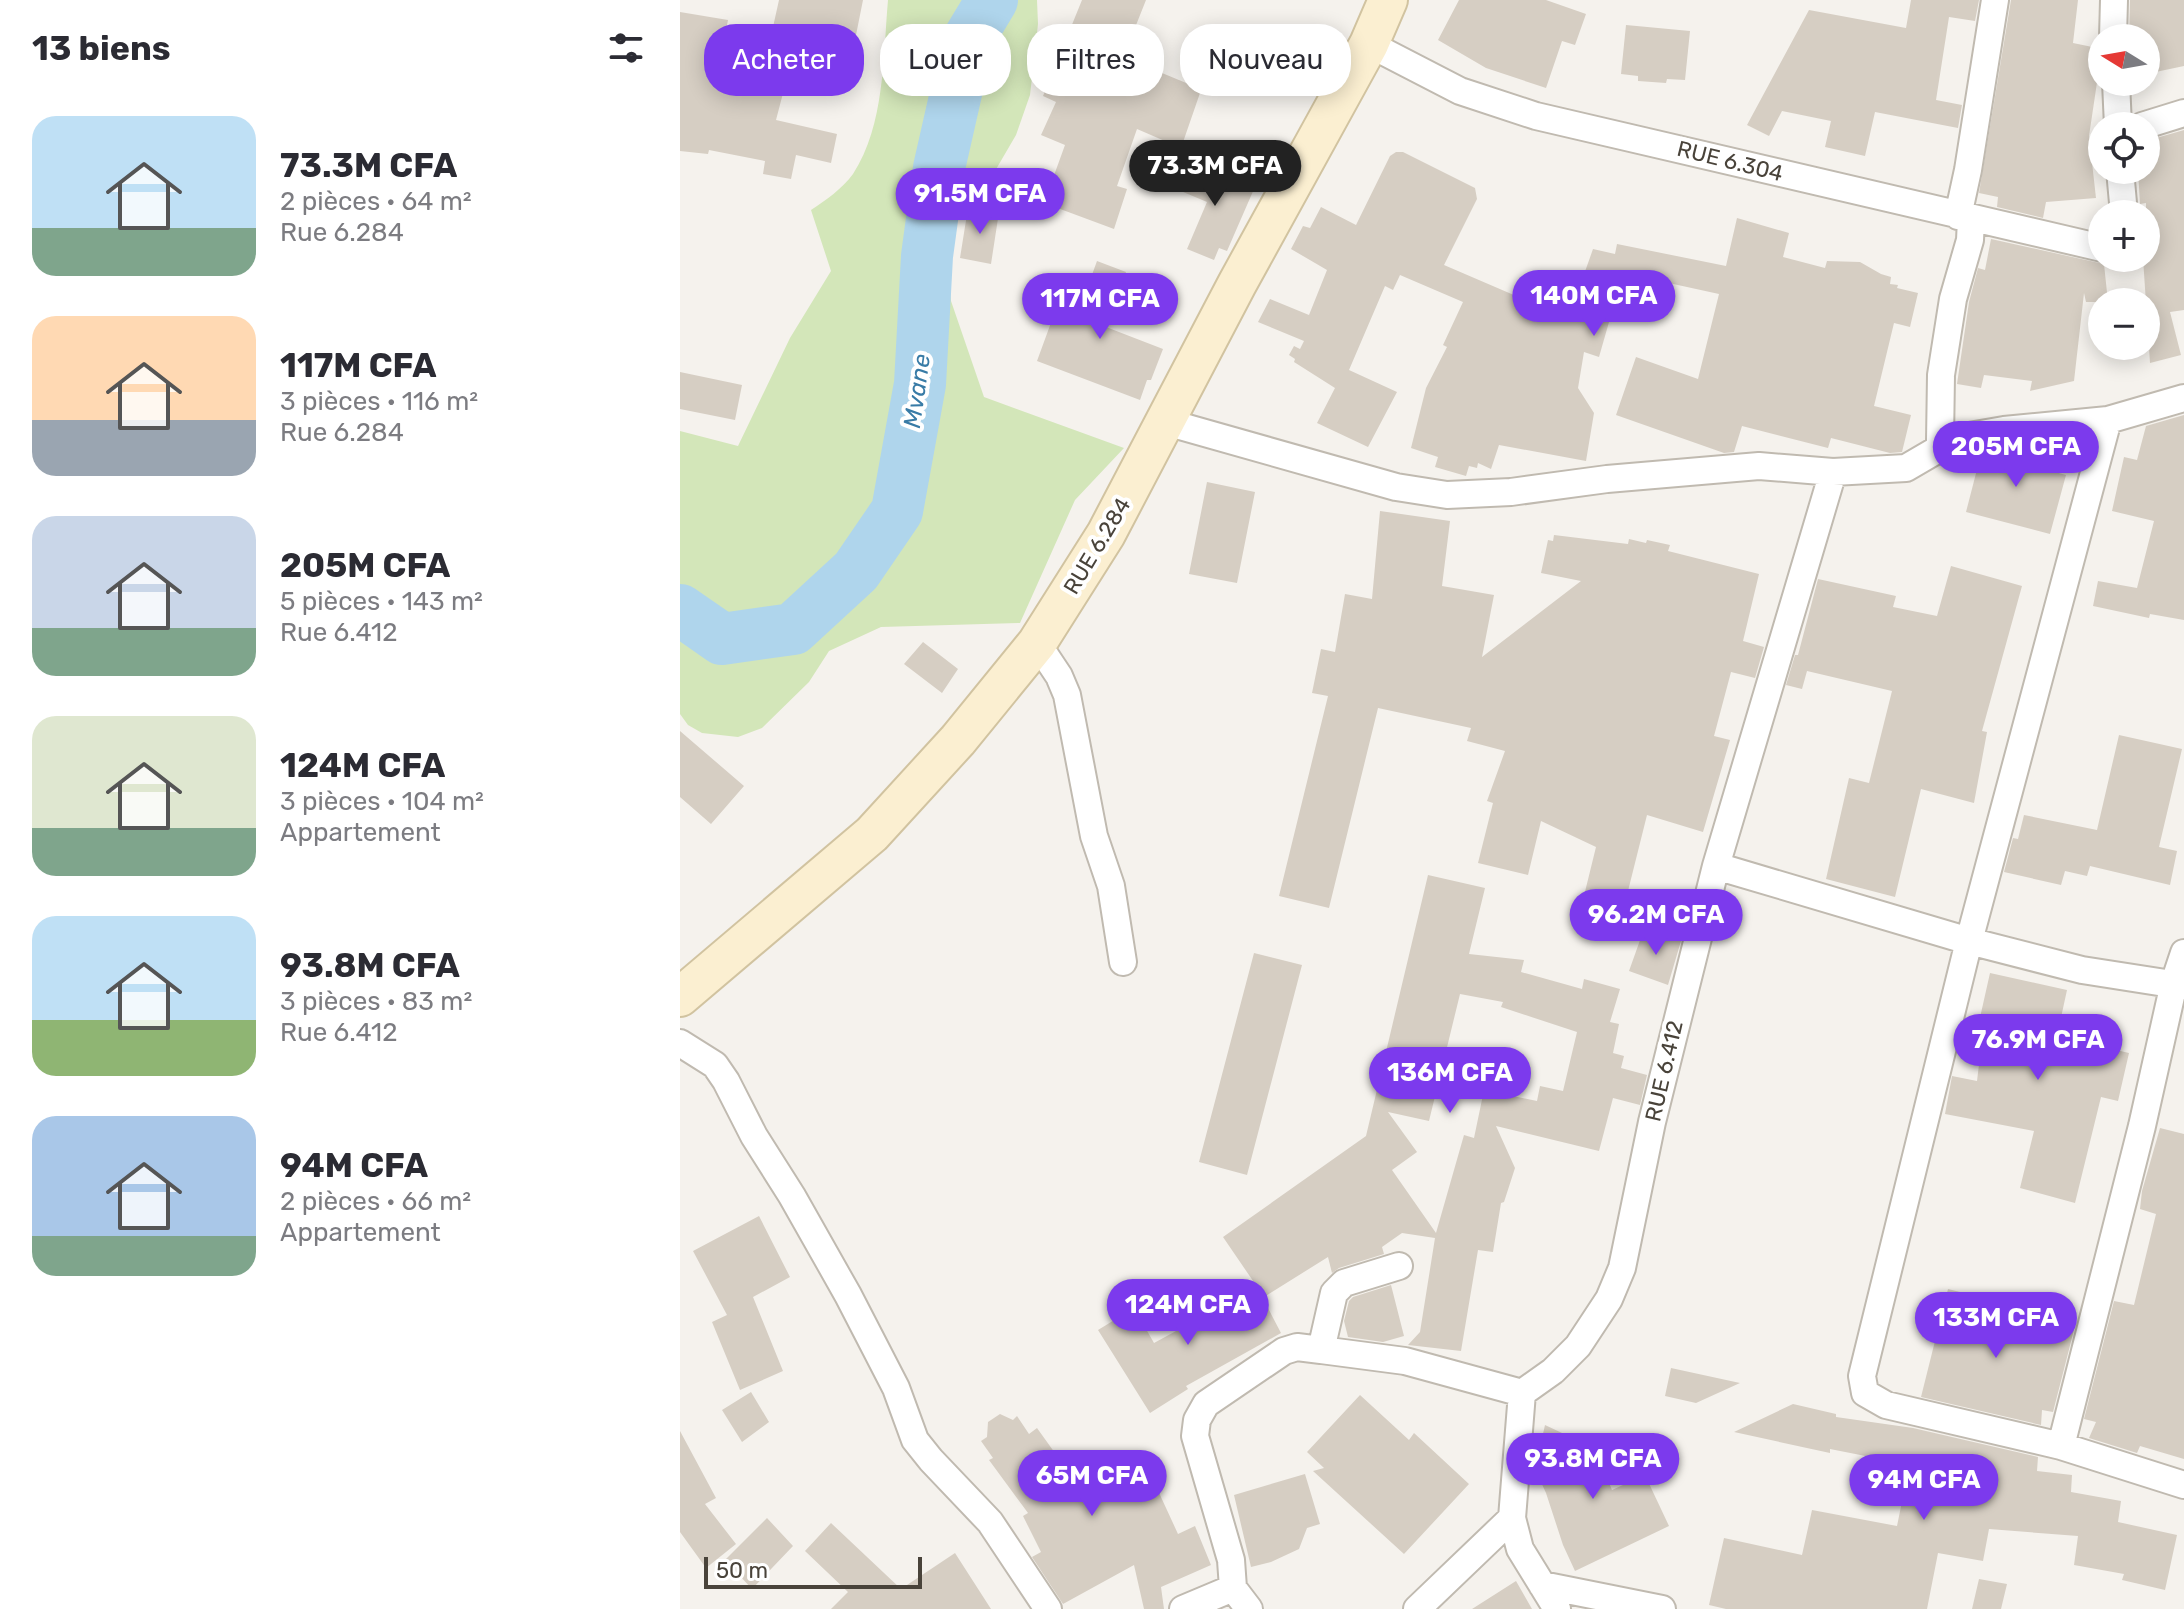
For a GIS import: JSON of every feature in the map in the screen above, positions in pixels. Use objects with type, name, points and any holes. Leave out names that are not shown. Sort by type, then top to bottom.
[{"type":"street","name":"RUE 6.284","points":[[680,997],[872,834],[958,740],[1037,643],[1106,534],[1237,284],[1369,44],[1388,0]]},
{"type":"street","points":[[1166,422],[1396,487],[1447,495],[1511,492],[1607,479],[1759,466],[1833,472],[1906,468],[1942,447],[1941,375],[1953,299],[1970,240],[1964,217],[1968,170],[1995,0]]},
{"type":"street","points":[[2113,24],[2114,0]]},
{"type":"street","name":"RUE 6.304","points":[[1369,44],[1460,91],[1536,116],[2088,245]]},
{"type":"street","points":[[2160,120],[2184,113]]},
{"type":"street","points":[[1940,441],[2004,430],[2108,420],[2184,398]]},
{"type":"street","points":[[2108,420],[1969,941],[1862,1376],[1865,1393],[1886,1405],[2061,1446],[2184,1485]]},
{"type":"street","name":"RUE 6.412","points":[[1522,1393],[1553,1371],[1578,1346],[1609,1299],[1622,1268],[1652,1122],[1716,866],[1833,472]]},
{"type":"street","points":[[1037,643],[1059,676],[1067,695],[1094,836],[1111,886],[1123,962]]},
{"type":"street","points":[[1716,866],[1969,941],[2082,970],[2179,984]]},
{"type":"street","points":[[2061,1446],[2179,984],[2184,953]]},
{"type":"street","points":[[680,1043],[715,1065],[726,1081],[754,1136],[792,1196],[864,1326],[896,1388],[915,1440],[990,1522],[1048,1609]]},
{"type":"street","points":[[1321,1350],[1334,1293],[1344,1283],[1399,1266]]},
{"type":"street","points":[[1249,1609],[1233,1588],[1231,1560],[1195,1436],[1197,1420],[1206,1404],[1284,1351],[1297,1347],[1405,1361],[1522,1393],[1512,1518],[1520,1549],[1557,1609]]},
{"type":"street","points":[[1427,1605],[1512,1518]]},
{"type":"street","points":[[1542,1585],[1662,1609]]},
{"type":"street","points":[[1183,1609],[1233,1588]]},
{"type":"green space","points":[[888,0],[1037,0],[1038,24],[1027,24],[1027,96],[1030,96],[1016,135],[988,183],[956,207],[947,233],[951,301],[984,397],[1124,448],[1075,500],[1020,623],[881,627],[829,651],[809,682],[762,728],[738,737],[702,733],[688,725],[680,714],[680,431],[738,446],[790,338],[831,271],[811,210],[853,174],[871,134],[880,96],[1011,96],[1011,24],[886,24]]},
{"type":"building","points":[[779,0],[863,0],[858,24],[774,24]]},
{"type":"building","points":[[1082,0],[1146,0],[1136,24],[1072,24]]},
{"type":"building","points":[[1459,0],[1546,0],[1586,14],[1575,45],[1562,41],[1546,88],[1486,68],[1438,40]]},
{"type":"building","points":[[1911,0],[1979,0],[1975,21],[1949,17],[1936,100],[1962,105],[1958,128],[1875,112],[1865,156],[1825,147],[1831,121],[1782,111],[1769,136],[1747,125],[1809,10],[1906,28]]},
{"type":"building","points":[[2011,0],[2078,0],[2073,43],[2088,46],[2088,96],[2095,96],[2093,112],[2088,112],[2088,184],[2094,184],[2096,198],[2046,202],[2043,218],[1997,207],[1998,197],[1979,193]]},
{"type":"building","points":[[2130,0],[2184,0],[2184,66],[2160,71],[2160,24],[2129,24]]},
{"type":"building","points":[[680,12],[728,20],[727,24],[704,24],[704,96],[782,96],[776,120],[837,134],[831,163],[796,155],[791,179],[763,174],[765,161],[709,150],[708,154],[680,151]]},
{"type":"building","points":[[1626,25],[1690,31],[1685,80],[1667,79],[1666,83],[1638,81],[1638,76],[1621,74]]},
{"type":"building","points":[[1164,74],[1180,80],[1180,96],[1199,96],[1181,148],[1137,129],[1117,186],[1127,189],[1114,229],[1044,203],[1065,145],[1041,135],[1056,102],[1043,96],[1164,96]]},
{"type":"building","points":[[2184,130],[2184,310],[2170,312],[2181,355],[2150,363],[2150,360],[2160,360],[2160,288],[2145,288],[2144,272],[2160,272],[2160,200],[2140,200],[2139,184],[2160,184],[2160,137]]},
{"type":"building","points":[[1403,152],[1475,188],[1477,199],[1444,265],[1546,309],[1552,290],[1576,297],[1593,249],[1615,254],[1617,244],[1726,266],[1737,218],[1789,233],[1783,257],[1825,268],[1827,261],[1860,262],[1891,277],[1890,284],[1898,285],[1897,288],[1918,293],[1910,327],[1894,323],[1874,406],[1911,415],[1902,452],[1890,453],[1831,438],[1828,448],[1742,426],[1734,452],[1724,453],[1616,415],[1636,357],[1698,379],[1719,294],[1623,273],[1599,357],[1584,352],[1578,388],[1594,413],[1586,461],[1499,445],[1491,469],[1478,463],[1477,468],[1469,466],[1466,476],[1435,467],[1438,457],[1411,448],[1426,388],[1447,347],[1443,345],[1463,302],[1400,275],[1393,290],[1385,286],[1349,370],[1397,392],[1368,447],[1317,423],[1335,388],[1294,362],[1295,359],[1289,355],[1294,346],[1300,349],[1304,341],[1258,322],[1270,299],[1309,315],[1327,270],[1291,249],[1303,226],[1310,228],[1321,207],[1356,225],[1390,156]]},
{"type":"building","points":[[1189,161],[1254,189],[1227,251],[1219,248],[1214,260],[1187,249],[1207,202],[1176,189]]},
{"type":"building","points":[[968,208],[999,212],[991,264],[960,258]]},
{"type":"building","points":[[1991,239],[2088,260],[2088,272],[2105,272],[2107,288],[2088,288],[2088,302],[2084,293],[2074,381],[2030,391],[2032,381],[1984,375],[1981,388],[1957,384],[1969,302],[1978,268],[1985,270]]},
{"type":"building","points":[[1097,261],[1126,272],[1106,327],[1163,349],[1140,400],[1037,361],[1056,309],[1077,316]]},
{"type":"building","points":[[680,372],[742,385],[735,420],[680,409]]},
{"type":"building","points":[[2184,415],[2184,620],[2150,614],[2149,618],[2093,606],[2098,581],[2137,588],[2154,521],[2112,511],[2124,457],[2137,460],[2146,426]]},
{"type":"building","points":[[2018,445],[2041,451],[2037,467],[2066,475],[2050,534],[1966,512],[1982,450]]},
{"type":"building","points":[[1207,482],[1255,492],[1237,583],[1189,574]]},
{"type":"building","points":[[1380,511],[1450,521],[1442,586],[1494,595],[1482,657],[1581,581],[1541,573],[1548,540],[1553,541],[1554,535],[1628,544],[1629,539],[1646,543],[1647,540],[1670,545],[1668,551],[1759,574],[1743,641],[1764,647],[1755,678],[1731,672],[1714,736],[1730,740],[1703,832],[1647,815],[1621,919],[1581,908],[1596,847],[1541,821],[1528,875],[1478,863],[1493,803],[1487,801],[1505,751],[1467,741],[1471,728],[1378,708],[1329,908],[1279,896],[1328,696],[1312,693],[1321,649],[1335,652],[1345,594],[1372,599]]},
{"type":"building","points":[[1951,566],[2022,586],[1982,731],[1987,732],[1974,803],[1921,789],[1895,897],[1826,879],[1849,778],[1869,783],[1892,691],[1807,671],[1802,689],[1786,685],[1795,655],[1798,655],[1818,579],[1896,596],[1893,607],[1937,616]]},
{"type":"building","points":[[923,642],[958,669],[942,693],[904,664]]},
{"type":"building","points":[[680,731],[744,786],[711,824],[680,797]]},
{"type":"building","points":[[2119,735],[2182,749],[2159,847],[2177,851],[2170,885],[2090,866],[2087,876],[2065,871],[2061,885],[2004,872],[2013,838],[2018,839],[2024,815],[2097,830]]},
{"type":"building","points":[[1428,875],[1485,888],[1469,954],[1524,960],[1521,972],[1582,989],[1584,979],[1620,989],[1610,1022],[1619,1024],[1613,1053],[1624,1056],[1621,1068],[1647,1075],[1640,1105],[1613,1098],[1599,1151],[1496,1126],[1515,1168],[1504,1202],[1501,1203],[1493,1252],[1478,1250],[1461,1351],[1408,1345],[1420,1332],[1435,1238],[1402,1233],[1382,1247],[1384,1254],[1332,1273],[1328,1257],[1264,1297],[1223,1237],[1366,1136]],"holes":[[[1460,994],[1503,1002],[1501,1007],[1577,1032],[1563,1091],[1540,1086],[1537,1101],[1484,1090],[1474,1138],[1464,1135],[1436,1233],[1392,1170],[1417,1152],[1388,1112],[1429,1121]]]},
{"type":"building","points":[[1644,929],[1681,941],[1668,985],[1629,971]]},
{"type":"building","points":[[1254,953],[1302,965],[1247,1175],[1199,1162]]},
{"type":"building","points":[[1990,973],[2067,990],[2057,1036],[2129,1053],[2118,1101],[2101,1097],[2075,1203],[2020,1188],[2034,1131],[1945,1114],[1952,1076],[1977,1081],[1983,1032],[1977,1031]]},
{"type":"building","points":[[2160,1128],[2184,1134],[2184,1459],[2140,1446],[2137,1453],[2089,1438],[2096,1422],[2084,1419],[2114,1301],[2134,1305],[2156,1214],[2140,1209],[2142,1191]]},
{"type":"building","points":[[759,1216],[790,1277],[753,1297],[783,1371],[740,1390],[712,1322],[727,1315],[693,1251]]},
{"type":"building","points":[[1391,1285],[1404,1336],[1383,1342],[1348,1337],[1344,1321],[1349,1301]]},
{"type":"building","points":[[1257,1287],[1281,1333],[1186,1386],[1188,1389],[1150,1413],[1098,1330],[1134,1308],[1154,1343]]},
{"type":"building","points":[[1948,1289],[1992,1300],[1990,1309],[2074,1330],[2053,1412],[2042,1410],[2041,1425],[1921,1397]]},
{"type":"building","points":[[1671,1368],[1740,1383],[1696,1403],[1665,1396]]},
{"type":"building","points":[[751,1392],[769,1422],[742,1442],[722,1410]]},
{"type":"building","points":[[1360,1395],[1409,1440],[1414,1433],[1469,1484],[1404,1554],[1313,1471],[1324,1468],[1307,1452]]},
{"type":"building","points":[[1793,1404],[1836,1414],[1836,1417],[1913,1428],[2038,1457],[2037,1471],[2072,1475],[2071,1492],[2121,1501],[2118,1522],[2177,1535],[2165,1590],[2122,1580],[2124,1574],[2074,1565],[2078,1536],[1989,1529],[1983,1561],[1938,1553],[1927,1609],[1726,1609],[1709,1605],[1724,1538],[1802,1555],[1812,1510],[1897,1526],[1906,1482],[1903,1481],[1906,1464],[1830,1449],[1830,1453],[1734,1432]]},
{"type":"building","points":[[1000,1414],[1013,1420],[1017,1416],[1029,1434],[1037,1428],[1070,1474],[1074,1472],[1076,1476],[1131,1451],[1140,1474],[1149,1471],[1178,1534],[1195,1526],[1211,1565],[1161,1587],[1164,1609],[1144,1609],[1134,1565],[1063,1604],[1032,1557],[1041,1552],[1023,1516],[1028,1513],[989,1460],[993,1458],[981,1441],[987,1437],[988,1422]]},
{"type":"building","points":[[1545,1425],[1594,1448],[1612,1490],[1645,1475],[1669,1526],[1575,1571],[1535,1469]]},
{"type":"building","points":[[680,1431],[716,1498],[705,1504],[736,1544],[706,1568],[680,1532]]},
{"type":"building","points":[[1305,1474],[1320,1524],[1307,1528],[1299,1549],[1251,1567],[1234,1495]]},
{"type":"building","points":[[767,1518],[793,1546],[752,1589],[725,1560]]},
{"type":"building","points":[[831,1523],[901,1589],[955,1553],[991,1609],[831,1609],[848,1592],[805,1551]]},
{"type":"building","points":[[1979,1579],[2007,1584],[2001,1609],[1972,1609]]},
{"type":"building","points":[[1516,1581],[1532,1609],[1472,1609]]},
{"type":"waterway","name":"Mvane","points":[[680,610],[722,639],[793,629],[856,571],[897,511],[920,384],[927,256],[939,168],[968,40],[992,0]]}]
